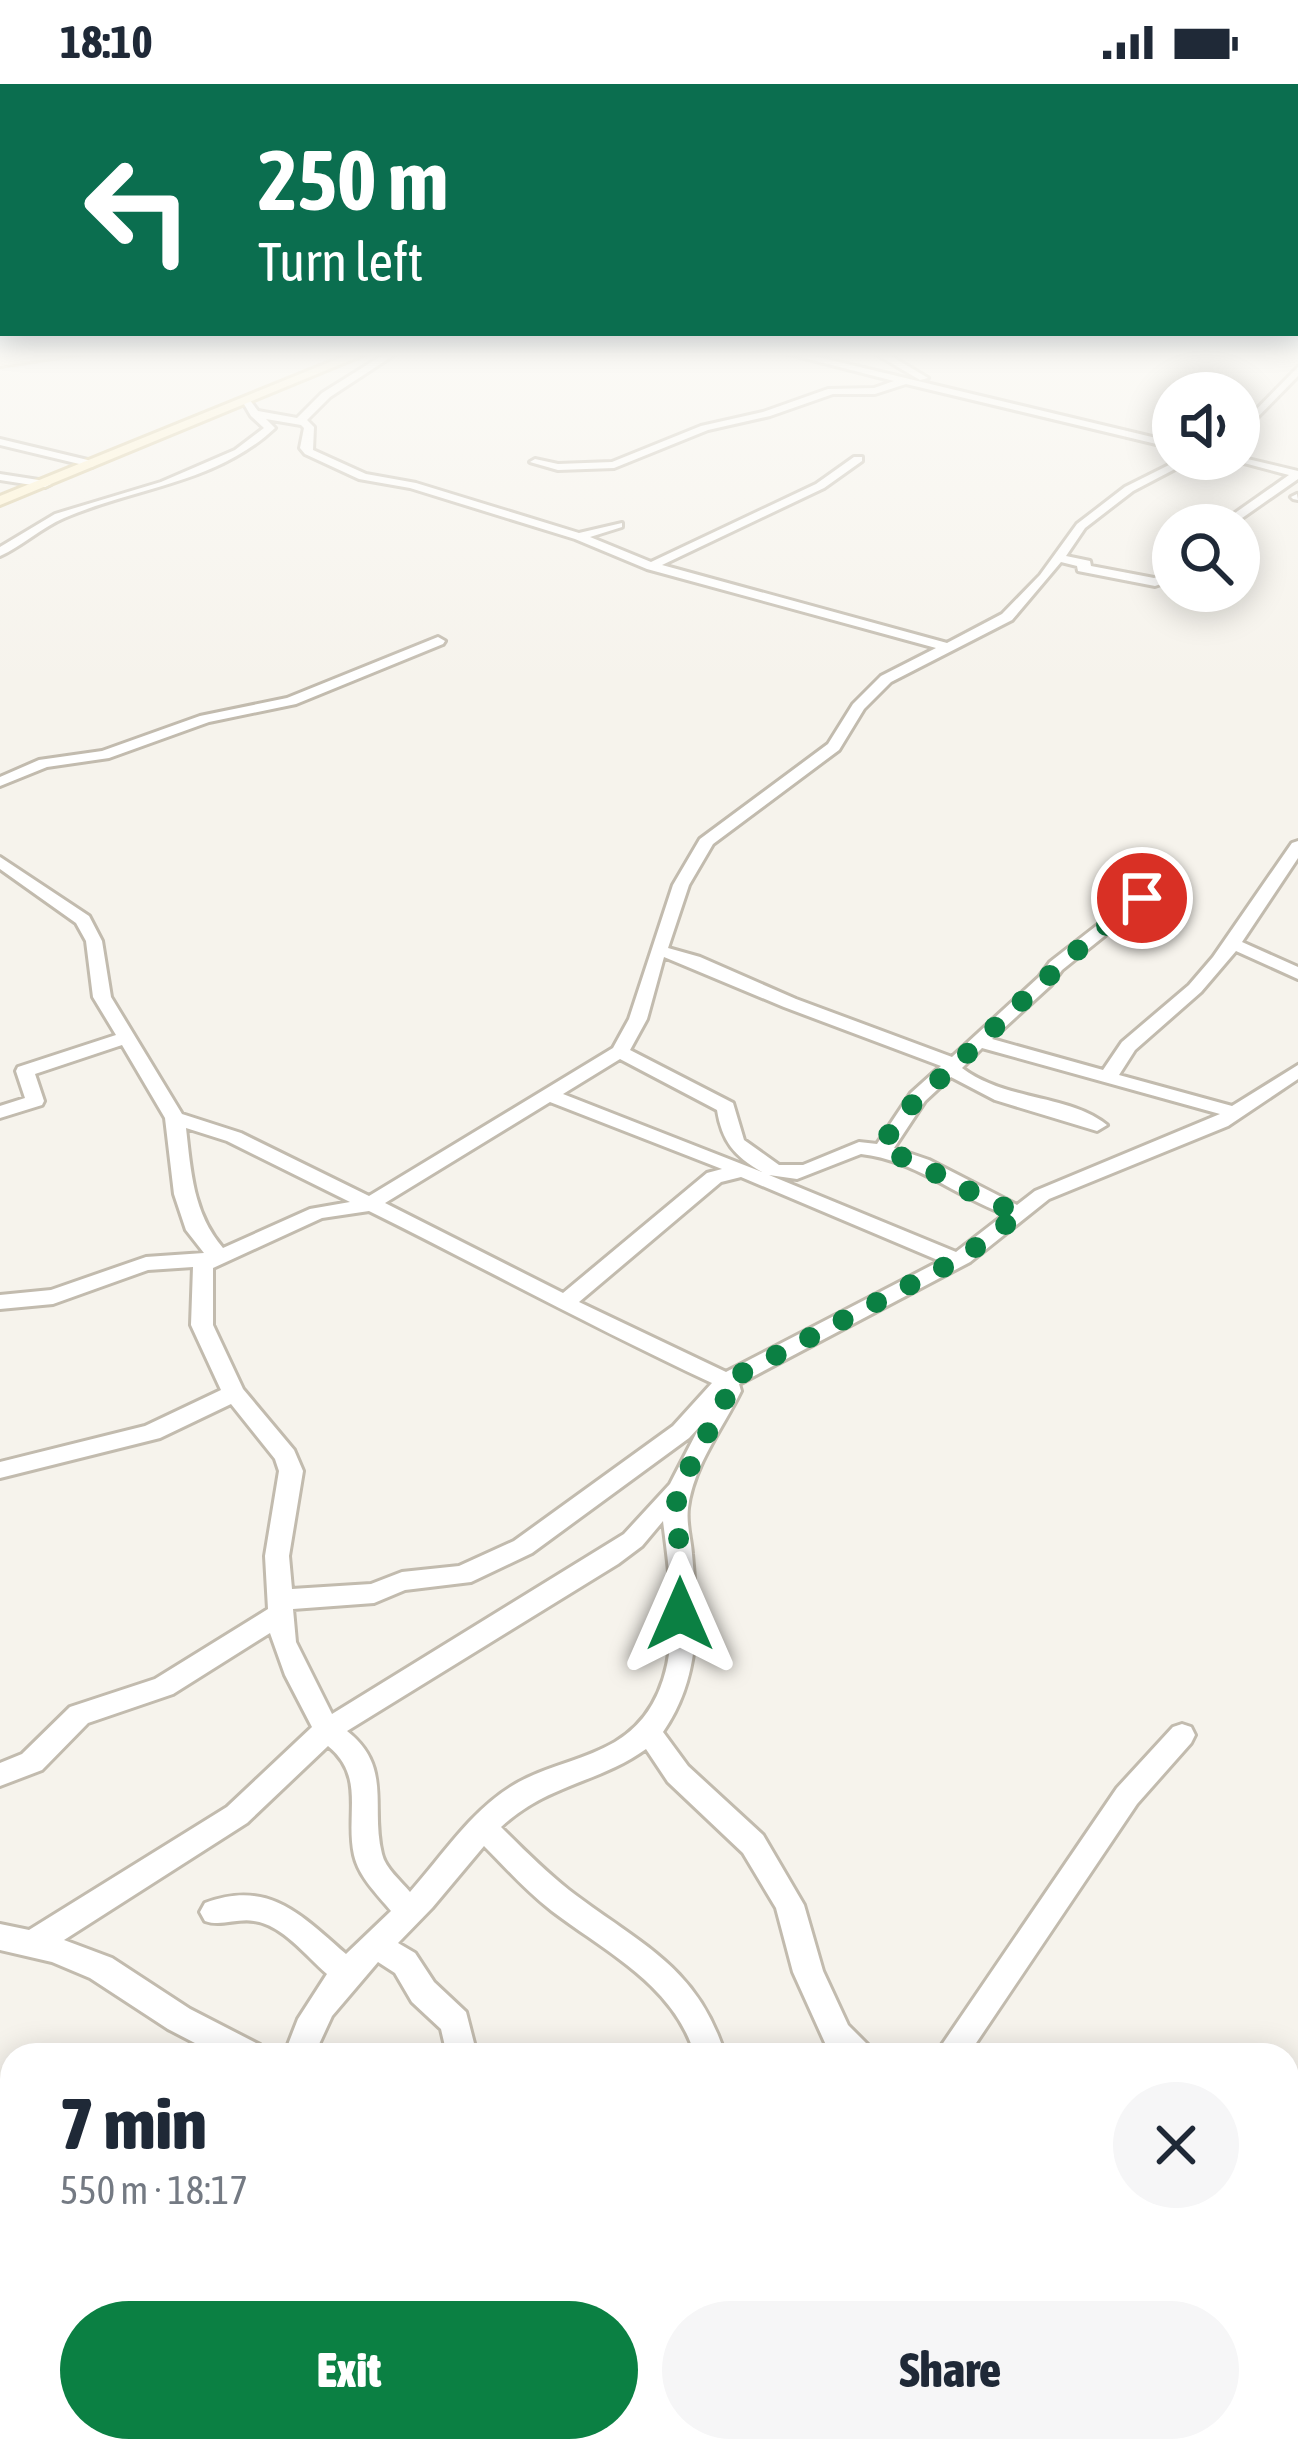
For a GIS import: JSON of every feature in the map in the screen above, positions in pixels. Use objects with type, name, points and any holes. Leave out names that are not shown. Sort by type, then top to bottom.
[{"type":"street","points":[[0,501],[92,464]]},
{"type":"street","points":[[0,552],[58,516],[165,484],[211,464]]},
{"type":"street","points":[[335,464],[363,477],[412,485],[580,537],[651,566],[951,648]]},
{"type":"street","points":[[544,464],[616,464]]},
{"type":"street","points":[[651,566],[820,486],[852,464]]},
{"type":"street","points":[[1260,465],[1298,474]]},
{"type":"street","points":[[1254,504],[1298,474]]},
{"type":"street","points":[[0,477],[44,484]]},
{"type":"street","points":[[409,1912],[372,1867],[367,1852],[365,1787],[356,1753],[327,1730],[283,1642],[277,1556],[291,1471],[286,1456],[234,1393],[202,1325],[203,1265],[317,1213],[368,1205],[620,1052],[645,1009],[647,986],[679,890],[703,858],[706,842],[834,747],[858,706],[886,679],[1007,617],[1082,526],[1118,497],[1152,479]]},
{"type":"street","points":[[580,537],[618,525]]},
{"type":"street","points":[[1058,558],[1085,564],[1082,568],[1152,581]]},
{"type":"street","points":[[0,782],[44,763],[104,755],[206,719],[291,701],[437,641]]},
{"type":"street","points":[[1109,1075],[1139,1035],[1180,1004],[1232,944],[1298,846]]},
{"type":"street","points":[[0,862],[82,920],[94,941],[102,998],[175,1118],[184,1195],[196,1230],[220,1258]]},
{"type":"street","points":[[882,1150],[918,1097],[1056,966],[1142,898]]},
{"type":"street","points":[[1232,944],[1298,974]]},
{"type":"street","points":[[661,952],[701,962],[792,1004],[879,1032],[1003,1095],[1097,1124]]},
{"type":"street","points":[[0,1112],[35,1101],[25,1071],[124,1038]]},
{"type":"street","points":[[977,1041],[1236,1113]]},
{"type":"street","points":[[620,1052],[726,1108],[725,1131],[738,1147],[775,1174],[799,1174],[859,1148],[882,1150],[915,1160],[978,1197],[1021,1213]]},
{"type":"street","points":[[0,1775],[32,1762],[79,1715],[164,1687],[280,1606],[374,1593],[402,1581],[462,1575],[523,1547],[681,1432],[727,1381],[957,1260],[1057,1187],[1236,1113],[1298,1071]]},
{"type":"street","points":[[549,1095],[957,1260]]},
{"type":"street","points":[[175,1118],[234,1137],[727,1381],[730,1390],[682,1482],[674,1511],[680,1547],[679,1680],[648,1731],[605,1761],[539,1785],[482,1826],[409,1912],[345,1972],[319,2007],[304,2043]]},
{"type":"street","points":[[565,1302],[714,1177],[743,1171]]},
{"type":"street","points":[[0,1302],[53,1297],[146,1264],[220,1258]]},
{"type":"street","points":[[0,1469],[152,1432],[234,1393]]},
{"type":"street","points":[[32,1944],[237,1815],[327,1730],[609,1557],[643,1529],[682,1482]]},
{"type":"street","points":[[648,1731],[678,1774],[753,1844],[790,1905],[808,1972],[844,2043]]},
{"type":"street","points":[[958,2043],[1127,1796],[1182,1735]]},
{"type":"street","points":[[482,1826],[560,1900],[647,1961],[704,2024],[708,2043]]},
{"type":"street","points":[[214,1912],[246,1904],[267,1908],[345,1972]]},
{"type":"street","points":[[0,1937],[101,1968],[223,2043]]},
{"type":"street","points":[[374,1944],[405,1963],[423,1992],[454,2022],[459,2043]]},
{"type":"route","points":[[680,1614],[680,1547],[674,1511],[682,1482],[730,1390],[727,1381],[963,1257],[1021,1213],[978,1197],[915,1160],[882,1150],[885,1140],[918,1097],[991,1027],[1066,957],[1142,898]]}]
